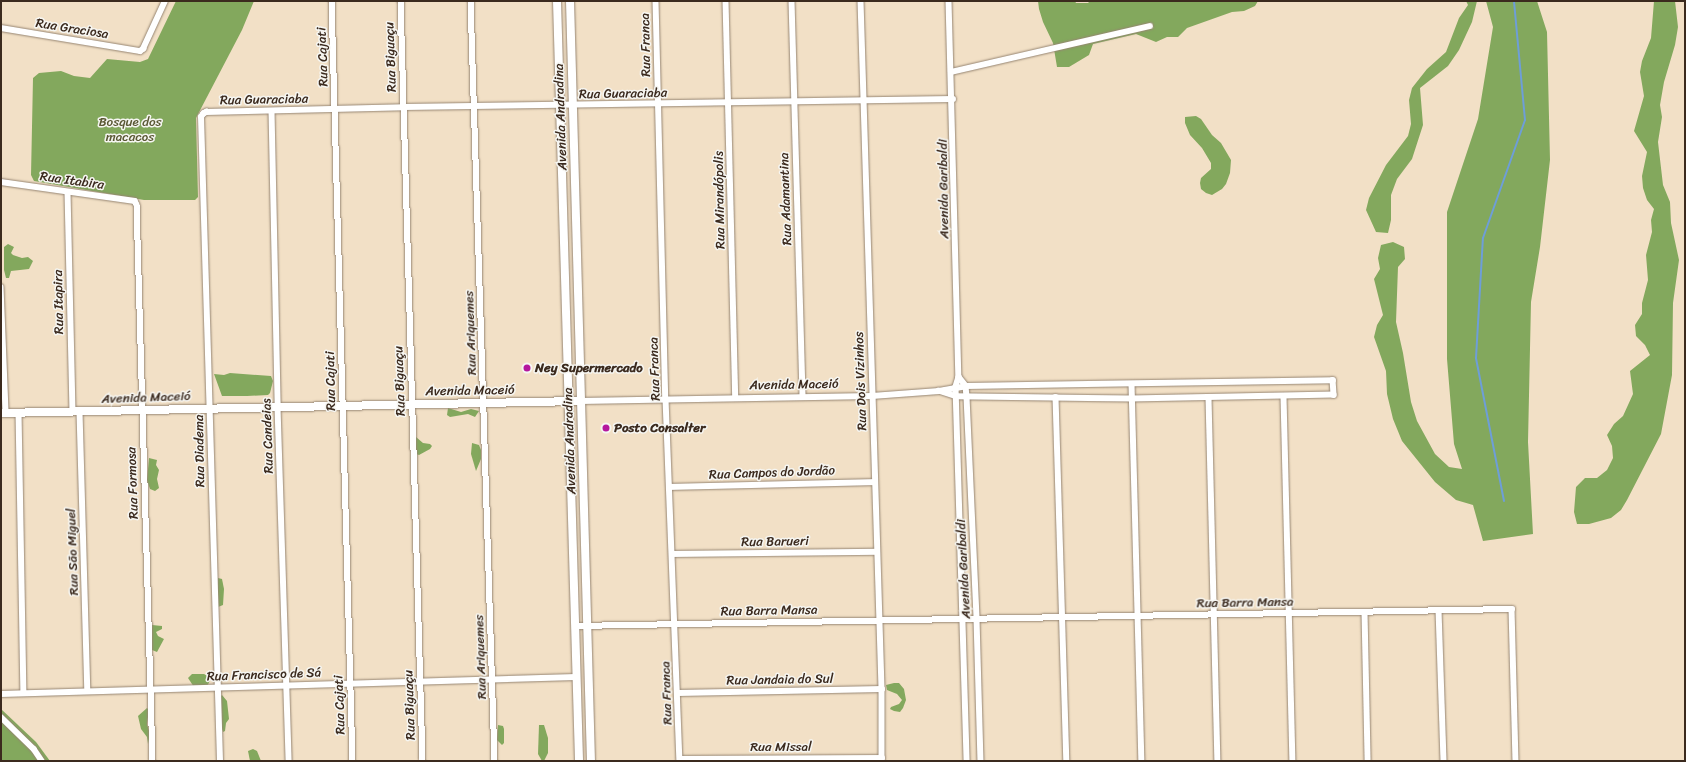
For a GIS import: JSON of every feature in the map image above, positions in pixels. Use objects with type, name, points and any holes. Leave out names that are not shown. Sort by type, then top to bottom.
[{"type":"main road","name":"Avenida Andradina","points":[[557,1],[579,761]]},
{"type":"main road","name":"Avenida Andradina","points":[[570,1],[580,401],[589,625],[591,761]]},
{"type":"main road","name":"Avenida Maceió","points":[[4,413],[580,401]]},
{"type":"street","name":"Rua Graciosa","points":[[1,28],[140,51],[143,49],[165,1]]},
{"type":"street","name":"Rua Cajati","points":[[332,1],[353,761]]},
{"type":"street","name":"Rua Biguaçu","points":[[401,1],[411,404],[423,761]]},
{"type":"street","name":"Rua Ariquemes","points":[[471,1],[485,402],[495,761]]},
{"type":"street","name":"Rua Franca","points":[[656,1],[666,399],[680,760]]},
{"type":"street","name":"Rua Mirandópolis","points":[[726,1],[736,398]]},
{"type":"street","name":"Rua Adamantina","points":[[792,1],[802,396]]},
{"type":"street","name":"Rua Dois Vizinhos","points":[[861,1],[882,689],[882,759]]},
{"type":"street","name":"Avenida Garibaldi","points":[[949,1],[960,377],[956,387],[968,761]]},
{"type":"street","points":[[952,72],[1150,26]]},
{"type":"street","name":"Rua Guaraciaba","points":[[201,117],[206,112],[953,98]]},
{"type":"street","name":"Rua Candeias","points":[[272,111],[278,407],[289,761]]},
{"type":"street","name":"Rua Diadema","points":[[201,117],[220,761]]},
{"type":"street","name":"Rua Itabira","points":[[1,182],[135,201],[137,204]]},
{"type":"street","name":"Rua Itapira","points":[[68,192],[77,412]]},
{"type":"street","name":"Rua Formosa","points":[[137,204],[153,761]]},
{"type":"street","points":[[1,287],[4,413]]},
{"type":"street","name":"Avenida Garibaldi","points":[[960,377],[966,386],[967,397],[978,619],[981,761]]},
{"type":"street","name":"Avenida Maceió","points":[[580,401],[872,396],[939,391],[966,386],[1333,380],[1334,395],[1132,399],[957,397],[939,391]]},
{"type":"street","points":[[1132,384],[1142,761]]},
{"type":"street","points":[[1056,397],[1067,761]]},
{"type":"street","points":[[1284,397],[1294,761]]},
{"type":"street","points":[[1209,398],[1213,615],[1218,761]]},
{"type":"street","points":[[19,412],[24,693]]},
{"type":"street","name":"Rua São Miguel","points":[[77,412],[88,691]]},
{"type":"street","name":"Rua Campos do Jordão","points":[[670,487],[875,482]]},
{"type":"street","name":"Rua Barueri","points":[[673,554],[877,552]]},
{"type":"street","name":"Rua Barra Mansa","points":[[575,626],[1512,609],[1516,761]]},
{"type":"street","points":[[1439,610],[1444,761]]},
{"type":"street","points":[[1365,612],[1368,761]]},
{"type":"street","name":"Rua Francisco de Sá","points":[[1,694],[576,677]]},
{"type":"street","name":"Rua Jandaia do Sul","points":[[678,693],[882,689]]},
{"type":"street","points":[[1,717],[34,749],[42,761]]},
{"type":"street","name":"Rua Missal","points":[[680,760],[882,759]]},
{"type":"green space","name":"Bosque dos macacos","points":[[176,1],[254,1],[242,30],[196,118],[198,197],[195,200],[144,200],[34,181],[31,175],[33,78],[39,73],[61,71],[74,76],[90,78],[107,59],[140,62],[148,59]]},
{"type":"green space","points":[[1038,1],[1075,1],[1076,3],[1088,3],[1090,1],[1258,1],[1255,6],[1244,11],[1232,12],[1187,28],[1178,37],[1167,37],[1156,42],[1136,34],[1093,44],[1089,55],[1069,67],[1057,67],[1053,43],[1043,22]]},
{"type":"green space","points":[[1466,1],[1477,1],[1472,22],[1459,50],[1448,66],[1420,88],[1423,125],[1412,159],[1397,179],[1391,195],[1391,220],[1388,233],[1376,232],[1366,210],[1369,198],[1386,165],[1408,136],[1411,124],[1409,100],[1412,88],[1427,69],[1446,52],[1459,18],[1468,5]]},
{"type":"green space","points":[[1486,1],[1537,1],[1547,32],[1550,160],[1540,247],[1531,302],[1528,442],[1533,534],[1483,541],[1473,505],[1456,500],[1435,482],[1402,441],[1393,419],[1387,394],[1386,371],[1374,337],[1377,325],[1383,315],[1374,279],[1380,269],[1378,258],[1381,245],[1393,242],[1404,247],[1405,259],[1398,267],[1396,322],[1411,402],[1417,421],[1435,454],[1449,467],[1462,469],[1454,444],[1447,359],[1447,212],[1478,119],[1493,27]]},
{"type":"green space","points":[[1654,1],[1675,1],[1678,27],[1675,45],[1664,82],[1660,105],[1662,117],[1658,142],[1663,185],[1670,202],[1671,223],[1679,260],[1673,303],[1672,375],[1661,434],[1621,510],[1611,518],[1589,524],[1577,524],[1574,512],[1576,487],[1585,478],[1597,478],[1607,470],[1613,458],[1612,446],[1607,435],[1614,424],[1623,416],[1633,394],[1630,371],[1650,355],[1645,345],[1636,336],[1635,325],[1642,314],[1642,303],[1648,280],[1646,255],[1652,232],[1651,220],[1654,209],[1647,200],[1643,188],[1642,176],[1647,152],[1634,131],[1644,96],[1640,72],[1642,61],[1651,38]]},
{"type":"green space","points":[[1196,116],[1201,119],[1212,135],[1221,143],[1231,160],[1230,173],[1226,184],[1222,189],[1212,195],[1201,189],[1200,183],[1201,178],[1211,169],[1211,163],[1202,148],[1190,135],[1185,123],[1185,117]]},
{"type":"green space","points":[[8,244],[14,247],[11,253],[13,255],[22,258],[28,257],[33,261],[29,269],[11,271],[9,278],[6,278],[4,270],[4,247]]},
{"type":"green space","points":[[230,373],[271,376],[273,381],[270,393],[268,395],[222,396],[214,374],[224,375]]},
{"type":"green space","points":[[448,408],[461,412],[471,409],[479,411],[475,417],[468,414],[450,417],[447,415]]},
{"type":"green space","points":[[416,437],[423,443],[430,444],[432,446],[430,449],[419,455],[416,454]]},
{"type":"green space","points":[[472,443],[479,445],[481,450],[481,459],[476,471],[471,454]]},
{"type":"green space","points":[[149,458],[157,460],[156,465],[159,470],[157,479],[159,488],[155,491],[150,489],[147,480]]},
{"type":"green space","points":[[218,578],[222,579],[224,589],[223,605],[218,607],[216,606]]},
{"type":"green space","points":[[152,625],[162,626],[162,629],[156,632],[158,636],[164,639],[157,652],[152,650]]},
{"type":"green space","points":[[192,674],[204,674],[211,678],[207,687],[194,687],[188,678]]},
{"type":"green space","points":[[899,683],[904,689],[906,700],[900,712],[890,709],[891,707],[899,704],[902,700],[897,694],[887,690],[886,685]]},
{"type":"green space","points":[[222,695],[227,701],[229,719],[226,723],[225,731],[223,732],[221,727],[220,697]]},
{"type":"green space","points":[[147,708],[149,710],[147,724],[150,734],[148,744],[147,737],[141,729],[138,716]]},
{"type":"green space","points":[[1,709],[36,742],[50,761],[1,761]]},
{"type":"green space","points":[[498,725],[503,726],[504,729],[504,743],[502,745],[497,740]]},
{"type":"green space","points":[[539,725],[544,725],[548,738],[548,753],[544,761],[542,761],[538,754]]},
{"type":"green space","points":[[253,749],[257,751],[261,761],[250,761],[248,751]]},
{"type":"waterway","points":[[1504,501],[1476,358],[1483,238],[1525,120],[1514,1]]},
{"type":"place","name":"Ney Supermercado","points":[[527,368]]},
{"type":"place","name":"Posto Consalter","points":[[606,428]]}]
